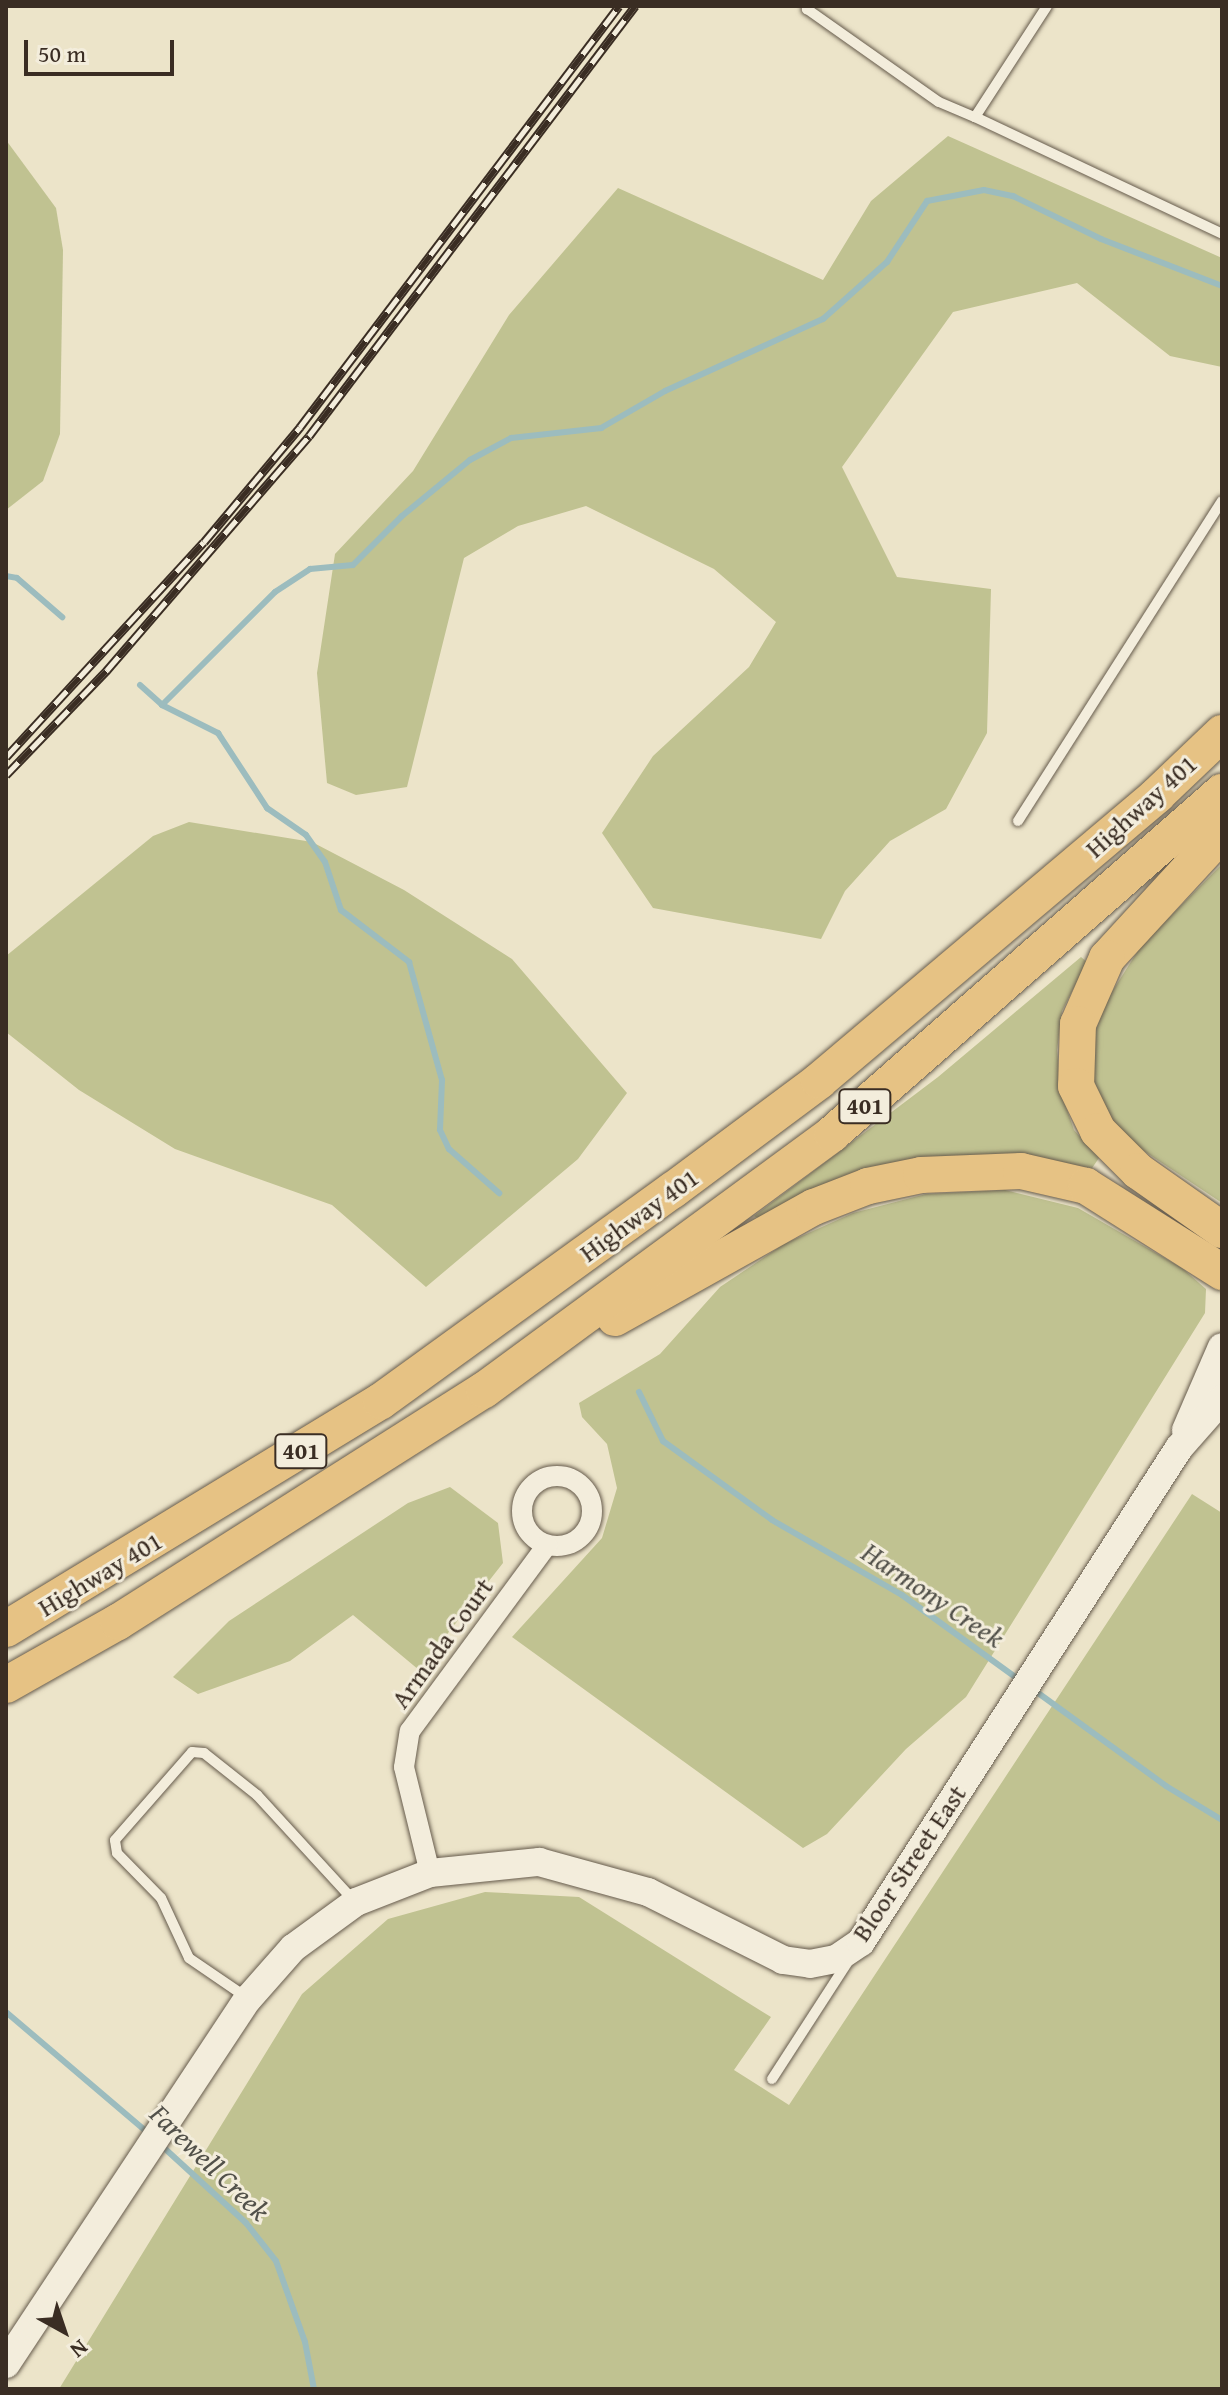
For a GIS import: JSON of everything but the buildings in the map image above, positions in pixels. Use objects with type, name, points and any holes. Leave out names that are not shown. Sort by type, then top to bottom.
[{"type":"highway","name":"Highway 401","points":[[6,1629],[381,1401],[660,1199],[819,1081],[1157,795],[1222,733]]},
{"type":"highway","name":"Highway 401","points":[[6,1685],[118,1622],[484,1390],[832,1134],[1222,792]]},
{"type":"highway","points":[[1222,833],[1107,958],[1078,1024],[1076,1086],[1098,1131],[1138,1171],[1222,1230]]},
{"type":"highway","points":[[484,1390],[814,1207],[868,1186],[921,1175],[1021,1171],[1086,1186],[1222,1272]]},
{"type":"main road","name":"Bloor Street East","points":[[1179,1448],[1222,1347]]},
{"type":"main road","name":"Bloor Street East","points":[[11,2346],[133,2174],[248,1999],[293,1948],[356,1902],[430,1873],[509,1861],[574,1868],[648,1892],[783,1960],[810,1964],[836,1959],[861,1942],[1179,1448],[1222,1399]]},
{"type":"street","name":"Armada Court","points":[[430,1873],[404,1767],[410,1731],[547,1545]]},
{"type":"lane","points":[[975,117],[1047,6]]},
{"type":"lane","points":[[806,7],[939,102],[1222,234]]},
{"type":"lane","points":[[1018,821],[1222,501]]},
{"type":"lane","points":[[248,1999],[189,1958],[161,1898],[117,1853],[115,1840],[192,1752],[204,1753],[257,1795],[356,1902]]},
{"type":"lane","points":[[772,2079],[861,1942]]},
{"type":"green space","points":[[948,136],[1222,258],[1222,367],[1170,356],[1077,283],[953,312],[842,467],[897,577],[991,589],[987,733],[946,809],[890,841],[845,891],[821,939],[653,908],[602,833],[653,756],[749,667],[776,622],[714,569],[586,506],[518,526],[464,558],[407,787],[356,795],[327,783],[317,673],[335,554],[413,471],[509,315],[618,188],[823,280],[871,201]]},
{"type":"green space","points":[[6,140],[56,208],[63,250],[60,434],[43,481],[6,510]]},
{"type":"green space","points":[[189,822],[312,842],[404,890],[512,959],[627,1093],[578,1159],[426,1287],[332,1205],[175,1149],[79,1090],[6,1032],[6,956],[153,836]]},
{"type":"green space","points":[[1222,864],[1222,1203],[1138,1147],[1106,1116],[1093,1077],[1093,1037],[1108,998],[1141,946]]},
{"type":"green space","points":[[1081,957],[1087,962],[1062,1011],[1057,1050],[1061,1092],[1074,1130],[1099,1158],[1088,1174],[1051,1166],[763,1221],[754,1216],[938,1077]]},
{"type":"green space","points":[[1005,1190],[1078,1208],[1182,1268],[1206,1289],[1205,1313],[966,1697],[906,1749],[827,1834],[803,1848],[512,1637],[602,1538],[617,1488],[607,1444],[582,1417],[579,1403],[660,1354],[720,1287],[784,1244],[853,1213],[926,1194]]},
{"type":"green space","points":[[450,1487],[498,1523],[503,1563],[419,1670],[353,1615],[290,1661],[198,1694],[173,1677],[229,1621],[408,1503]]},
{"type":"green space","points":[[1192,1494],[1222,1513],[1222,2389],[59,2389],[302,1994],[388,1919],[485,1892],[579,1897],[771,2017],[734,2070],[789,2105]]},
{"type":"waterway","points":[[162,705],[275,592],[310,569],[353,565],[402,516],[470,460],[511,438],[601,428],[665,391],[823,319],[887,262],[927,201],[984,190],[1013,196],[1101,239],[1222,286]]},
{"type":"waterway","name":"Harmony Creek","points":[[6,576],[17,578],[62,617]]},
{"type":"waterway","name":"Harmony Creek","points":[[140,685],[162,705],[218,733],[267,808],[306,835],[325,862],[341,910],[409,962],[442,1080],[440,1130],[449,1149],[499,1193]]},
{"type":"waterway","name":"Harmony Creek","points":[[639,1392],[663,1441],[772,1520],[902,1595],[1022,1682]]},
{"type":"waterway","name":"Harmony Creek","points":[[1034,1690],[1166,1786],[1222,1820]]},
{"type":"waterway","name":"Farewell Creek","points":[[6,2012],[148,2133]]},
{"type":"waterway","name":"Farewell Creek","points":[[162,2146],[246,2223],[276,2261],[305,2342],[314,2389]]},
{"type":"railway","points":[[6,757],[204,542],[300,427],[619,6]]},
{"type":"railway","points":[[6,775],[107,670],[309,436],[635,6]]}]
